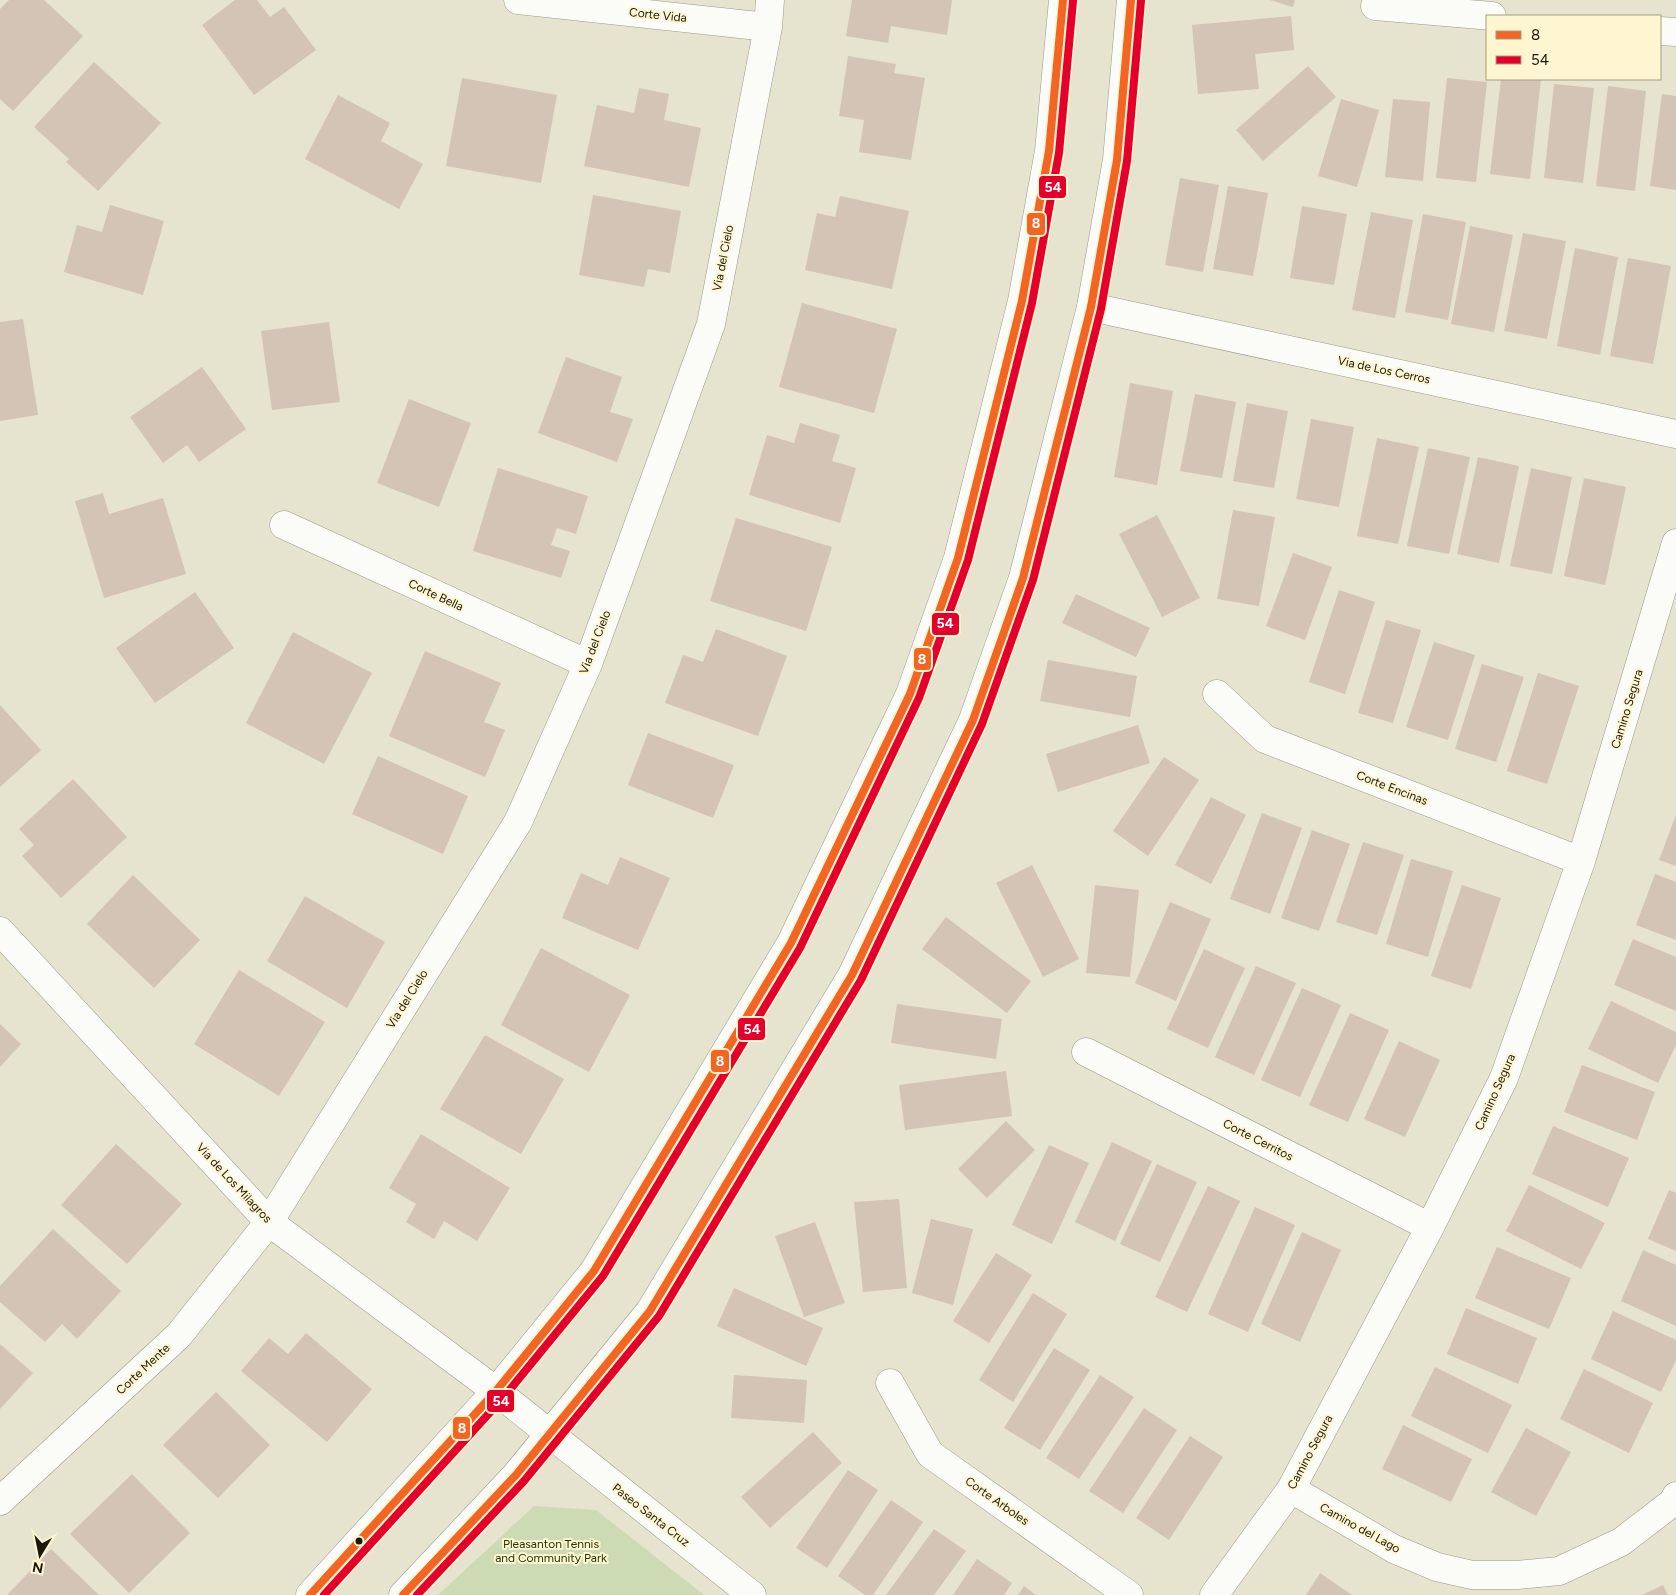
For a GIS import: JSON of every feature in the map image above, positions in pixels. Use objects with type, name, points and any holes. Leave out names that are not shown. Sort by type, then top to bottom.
[{"type":"street","name":"Corte Vida","points":[[518,0],[768,27]]},
{"type":"street","name":"Via del Cielo","points":[[269,1222],[518,822],[588,664],[710,324],[768,27],[770,0]]},
{"type":"street","points":[[310,1595],[496,1391],[594,1271],[791,943],[910,694],[958,558],[1022,301],[1049,151],[1063,0]]},
{"type":"street","points":[[403,1595],[516,1475],[650,1311],[856,966],[973,720],[1023,578],[1091,306],[1117,160],[1131,0]]},
{"type":"street","points":[[1375,6],[1486,15]]},
{"type":"street","points":[[1661,30],[1676,32]]},
{"type":"street","name":"Via de Los Cerros","points":[[1091,306],[1676,434]]},
{"type":"street","name":"Corte Bella","points":[[284,525],[588,664]]},
{"type":"street","name":"Camino Segura","points":[[1214,1595],[1291,1489],[1430,1227],[1504,1078],[1581,861],[1676,543]]},
{"type":"street","name":"Corte Encinas","points":[[1217,694],[1265,740],[1581,861]]},
{"type":"street","name":"Via de Los Milagros","points":[[0,931],[269,1222],[496,1391],[550,1434]]},
{"type":"street","name":"Corte Cerritos","points":[[1086,1052],[1430,1227]]},
{"type":"street","name":"Corte Mente","points":[[0,1502],[179,1335],[269,1222]]},
{"type":"street","name":"Corte Arboles","points":[[890,1383],[930,1454],[1130,1595]]},
{"type":"street","name":"Paseo Santa Cruz","points":[[550,1434],[752,1595]]},
{"type":"street","name":"Camino del Lago","points":[[1291,1489],[1394,1549],[1437,1567],[1472,1575],[1517,1575],[1559,1571],[1621,1542],[1673,1502],[1676,1496]]},
{"type":"green space","name":"Pleasanton Tennis and Community Park","points":[[534,1506],[596,1510],[704,1595],[438,1595]]},
{"type":"building","points":[[9,0],[44,0],[83,36],[13,111],[0,99],[0,9]]},
{"type":"building","points":[[235,0],[257,0],[270,17],[284,7],[316,50],[254,95],[202,25]]},
{"type":"building","points":[[852,0],[952,0],[947,35],[891,26],[888,43],[846,36]]},
{"type":"building","points":[[1270,0],[1295,0],[1293,7]]},
{"type":"building","points":[[1291,16],[1294,50],[1255,54],[1259,89],[1198,94],[1192,25]]},
{"type":"building","points":[[848,56],[896,64],[894,73],[925,78],[911,160],[859,152],[864,120],[839,116]]},
{"type":"building","points":[[94,62],[161,123],[98,191],[66,162],[69,159],[34,127]]},
{"type":"building","points":[[1308,66],[1336,97],[1263,161],[1236,130]]},
{"type":"building","points":[[462,78],[557,95],[541,183],[446,166]]},
{"type":"building","points":[[1447,78],[1487,82],[1476,182],[1436,178]]},
{"type":"building","points":[[1501,80],[1541,80],[1530,179],[1490,174]]},
{"type":"building","points":[[1554,84],[1594,88],[1583,183],[1544,178]]},
{"type":"building","points":[[1608,86],[1646,91],[1635,191],[1596,186]]},
{"type":"building","points":[[639,88],[669,94],[664,120],[701,128],[689,187],[584,166],[597,105],[634,113]]},
{"type":"building","points":[[1662,94],[1676,96],[1676,190],[1650,186]]},
{"type":"building","points":[[338,95],[390,123],[381,141],[423,164],[399,209],[305,159]]},
{"type":"building","points":[[1341,99],[1379,110],[1357,187],[1318,176]]},
{"type":"building","points":[[1393,99],[1430,102],[1423,181],[1385,177]]},
{"type":"building","points":[[1180,178],[1219,185],[1203,272],[1165,265]]},
{"type":"building","points":[[1228,186],[1268,193],[1253,276],[1213,269]]},
{"type":"building","points":[[593,195],[681,211],[670,273],[648,269],[644,287],[579,275]]},
{"type":"building","points":[[840,196],[909,211],[892,289],[805,270],[817,213],[835,217]]},
{"type":"building","points":[[110,205],[164,221],[143,295],[64,272],[77,225],[102,232]]},
{"type":"building","points":[[1302,206],[1347,214],[1334,285],[1290,278]]},
{"type":"building","points":[[1371,212],[1413,220],[1395,318],[1352,310]]},
{"type":"building","points":[[1423,214],[1466,222],[1448,320],[1405,312]]},
{"type":"building","points":[[1470,226],[1513,235],[1494,332],[1451,324]]},
{"type":"building","points":[[1523,233],[1566,241],[1547,339],[1504,331]]},
{"type":"building","points":[[1575,248],[1618,257],[1600,355],[1557,346]]},
{"type":"building","points":[[1628,258],[1671,266],[1653,364],[1610,356]]},
{"type":"building","points":[[802,303],[897,329],[874,413],[779,387]]},
{"type":"building","points":[[23,319],[38,415],[0,421],[0,322]]},
{"type":"building","points":[[329,322],[340,402],[272,410],[261,331]]},
{"type":"building","points":[[566,357],[622,377],[610,412],[633,419],[617,462],[538,433]]},
{"type":"building","points":[[202,367],[246,429],[199,462],[187,445],[163,463],[130,417]]},
{"type":"building","points":[[1130,383],[1173,391],[1157,485],[1114,477]]},
{"type":"building","points":[[1195,394],[1236,402],[1222,478],[1180,471]]},
{"type":"building","points":[[409,399],[471,423],[439,507],[377,483]]},
{"type":"building","points":[[1247,403],[1288,411],[1274,488],[1233,481]]},
{"type":"building","points":[[1311,419],[1354,427],[1339,507],[1296,499]]},
{"type":"building","points":[[800,423],[840,435],[832,461],[856,468],[840,523],[749,495],[767,435],[794,443]]},
{"type":"building","points":[[1377,438],[1419,447],[1398,544],[1357,536]]},
{"type":"building","points":[[1428,448],[1470,457],[1449,554],[1407,546]]},
{"type":"building","points":[[1478,457],[1519,466],[1499,563],[1457,554]]},
{"type":"building","points":[[498,468],[588,496],[576,534],[557,528],[551,545],[570,551],[561,578],[473,551]]},
{"type":"building","points":[[1531,468],[1572,477],[1552,574],[1510,566]]},
{"type":"building","points":[[1584,478],[1626,487],[1605,585],[1564,576]]},
{"type":"building","points":[[103,493],[109,514],[163,498],[186,574],[104,598],[75,501]]},
{"type":"building","points":[[1233,510],[1275,517],[1259,606],[1217,599]]},
{"type":"building","points":[[1157,515],[1200,598],[1162,617],[1119,534]]},
{"type":"building","points":[[736,518],[832,547],[806,631],[710,601]]},
{"type":"building","points":[[1293,553],[1332,567],[1305,640],[1266,626]]},
{"type":"building","points":[[1339,590],[1375,602],[1345,694],[1309,682]]},
{"type":"building","points":[[195,592],[234,648],[155,703],[116,648]]},
{"type":"building","points":[[1076,594],[1150,628],[1136,657],[1062,623]]},
{"type":"building","points":[[1386,620],[1421,630],[1393,723],[1358,713]]},
{"type":"building","points":[[716,629],[787,656],[758,736],[665,703],[683,655],[703,662]]},
{"type":"building","points":[[293,632],[372,673],[324,764],[246,723]]},
{"type":"building","points":[[1434,642],[1475,655],[1448,740],[1406,727]]},
{"type":"building","points":[[425,651],[501,683],[484,722],[505,730],[485,777],[389,736]]},
{"type":"building","points":[[1048,660],[1137,676],[1130,717],[1040,701]]},
{"type":"building","points":[[1482,664],[1524,677],[1496,762],[1455,749]]},
{"type":"building","points":[[1538,673],[1579,686],[1547,784],[1507,771]]},
{"type":"building","points":[[0,705],[41,750],[0,787]]},
{"type":"building","points":[[1138,725],[1150,763],[1058,792],[1046,754]]},
{"type":"building","points":[[648,733],[734,765],[713,818],[628,785]]},
{"type":"building","points":[[378,756],[468,796],[443,854],[352,814]]},
{"type":"building","points":[[1164,757],[1199,780],[1148,856],[1113,831]]},
{"type":"building","points":[[73,779],[127,837],[61,898],[22,856],[34,845],[19,829]]},
{"type":"building","points":[[1211,797],[1246,815],[1211,884],[1175,865]]},
{"type":"building","points":[[1262,813],[1302,828],[1270,914],[1230,899]]},
{"type":"building","points":[[1676,815],[1676,866],[1659,860]]},
{"type":"building","points":[[1312,830],[1350,844],[1319,931],[1281,918]]},
{"type":"building","points":[[1363,842],[1404,855],[1377,935],[1336,922]]},
{"type":"building","points":[[620,857],[670,878],[638,950],[562,918],[581,873],[608,885]]},
{"type":"building","points":[[1411,859],[1453,871],[1428,957],[1386,944]]},
{"type":"building","points":[[1032,865],[1079,959],[1043,977],[996,883]]},
{"type":"building","points":[[1655,874],[1676,882],[1676,940],[1636,925]]},
{"type":"building","points":[[133,875],[200,940],[154,988],[87,924]]},
{"type":"building","points":[[1095,885],[1139,890],[1130,977],[1086,973]]},
{"type":"building","points":[[1462,885],[1501,898],[1471,989],[1431,976]]},
{"type":"building","points":[[305,896],[385,942],[347,1008],[267,961]]},
{"type":"building","points":[[1170,902],[1211,919],[1176,1001],[1135,983]]},
{"type":"building","points":[[946,917],[1031,981],[1007,1013],[922,949]]},
{"type":"building","points":[[1633,939],[1676,957],[1676,1011],[1614,985]]},
{"type":"building","points":[[541,948],[630,995],[589,1072],[501,1025]]},
{"type":"building","points":[[1204,949],[1245,968],[1208,1048],[1167,1029]]},
{"type":"building","points":[[1256,966],[1296,983],[1254,1075],[1215,1057]]},
{"type":"building","points":[[239,970],[325,1022],[279,1096],[194,1044]]},
{"type":"building","points":[[1302,988],[1341,1005],[1300,1097],[1261,1080]]},
{"type":"building","points":[[1611,1001],[1676,1032],[1676,1045],[1658,1083],[1588,1049]]},
{"type":"building","points":[[897,1004],[1002,1019],[996,1059],[891,1043]]},
{"type":"building","points":[[1350,1013],[1389,1030],[1348,1122],[1309,1105]]},
{"type":"building","points":[[0,1024],[21,1044],[0,1067]]},
{"type":"building","points":[[485,1035],[564,1079],[521,1154],[440,1109]]},
{"type":"building","points":[[1399,1041],[1440,1060],[1405,1137],[1364,1119]]},
{"type":"building","points":[[1582,1065],[1655,1092],[1637,1140],[1564,1112]]},
{"type":"building","points":[[1006,1071],[1012,1116],[905,1130],[899,1085]]},
{"type":"building","points":[[1006,1121],[1035,1150],[987,1198],[958,1169]]},
{"type":"building","points":[[1553,1126],[1629,1158],[1608,1207],[1532,1174]]},
{"type":"building","points":[[421,1134],[510,1188],[477,1241],[444,1221],[434,1239],[406,1222],[416,1204],[389,1188]]},
{"type":"building","points":[[1112,1142],[1152,1161],[1115,1241],[1075,1222]]},
{"type":"building","points":[[116,1144],[182,1204],[127,1264],[61,1205]]},
{"type":"building","points":[[1049,1145],[1089,1163],[1052,1244],[1012,1225]]},
{"type":"building","points":[[1157,1164],[1197,1182],[1160,1262],[1120,1244]]},
{"type":"building","points":[[1529,1185],[1605,1223],[1581,1269],[1506,1231]]},
{"type":"building","points":[[1208,1186],[1240,1201],[1187,1312],[1155,1297]]},
{"type":"building","points":[[1669,1190],[1676,1193],[1676,1251],[1648,1239]]},
{"type":"building","points":[[899,1199],[907,1288],[863,1292],[854,1202]]},
{"type":"building","points":[[1255,1207],[1295,1225],[1248,1332],[1208,1314]]},
{"type":"building","points":[[931,1219],[973,1229],[953,1305],[912,1293]]},
{"type":"building","points":[[815,1222],[845,1303],[804,1317],[775,1236]]},
{"type":"building","points":[[53,1229],[121,1291],[77,1339],[62,1324],[45,1342],[0,1302],[0,1286]]},
{"type":"building","points":[[1302,1232],[1341,1250],[1300,1342],[1261,1324]]},
{"type":"building","points":[[1497,1247],[1571,1278],[1549,1329],[1475,1298]]},
{"type":"building","points":[[1643,1250],[1676,1265],[1676,1326],[1621,1301]]},
{"type":"building","points":[[996,1253],[1032,1275],[989,1343],[953,1321]]},
{"type":"building","points":[[734,1288],[823,1328],[806,1366],[717,1326]]},
{"type":"building","points":[[1033,1293],[1067,1314],[1013,1402],[979,1380]]},
{"type":"building","points":[[1466,1308],[1537,1338],[1518,1384],[1447,1354]]},
{"type":"building","points":[[1613,1311],[1676,1340],[1676,1360],[1661,1392],[1591,1359]]},
{"type":"building","points":[[306,1333],[372,1389],[327,1442],[241,1371],[269,1338],[288,1354]]},
{"type":"building","points":[[0,1344],[33,1373],[0,1409]]},
{"type":"building","points":[[1054,1348],[1090,1370],[1040,1450],[1004,1428]]},
{"type":"building","points":[[1435,1367],[1512,1405],[1488,1453],[1411,1416]]},
{"type":"building","points":[[1584,1369],[1653,1403],[1629,1453],[1560,1419]]},
{"type":"building","points":[[734,1375],[807,1380],[804,1423],[731,1418]]},
{"type":"building","points":[[1100,1375],[1134,1397],[1079,1479],[1046,1458]]},
{"type":"building","points":[[216,1392],[270,1445],[218,1498],[163,1445]]},
{"type":"building","points":[[1144,1408],[1177,1430],[1123,1513],[1089,1491]]},
{"type":"building","points":[[1403,1425],[1472,1459],[1451,1502],[1382,1469]]},
{"type":"building","points":[[1526,1428],[1571,1452],[1536,1516],[1491,1492]]},
{"type":"building","points":[[813,1432],[842,1463],[770,1528],[741,1497]]},
{"type":"building","points":[[1190,1436],[1223,1457],[1169,1540],[1136,1518]]},
{"type":"building","points":[[848,1470],[878,1490],[827,1568],[796,1548]]},
{"type":"building","points":[[132,1474],[190,1533],[129,1593],[70,1534]]},
{"type":"building","points":[[891,1500],[923,1522],[873,1595],[865,1595],[838,1576]]},
{"type":"building","points":[[934,1529],[966,1551],[934,1595],[886,1595]]},
{"type":"building","points":[[51,1549],[99,1595],[7,1595]]},
{"type":"building","points":[[977,1559],[1012,1583],[1004,1595],[953,1595]]},
{"type":"building","points":[[1320,1573],[1352,1595],[1306,1595]]},
{"type":"building","points":[[1663,1585],[1668,1595],[1642,1595]]},
{"type":"building","points":[[1024,1586],[1036,1595],[1018,1595]]},
{"type":"transit line","name":"8","points":[[310,1595],[496,1391],[594,1271],[791,943],[910,694],[958,558],[1022,301],[1049,151],[1063,0]]},
{"type":"transit line","name":"8","points":[[403,1595],[516,1475],[650,1311],[852,975],[973,720],[1023,578],[1091,307],[1117,160],[1131,0]]},
{"type":"transit line","name":"54","points":[[324,1595],[503,1398],[603,1276],[800,948],[919,698],[968,560],[1032,303],[1059,153],[1073,1]]},
{"type":"transit line","name":"54","points":[[417,1595],[524,1481],[659,1316],[861,980],[982,724],[1033,580],[1101,309],[1127,161],[1141,1]]}]
